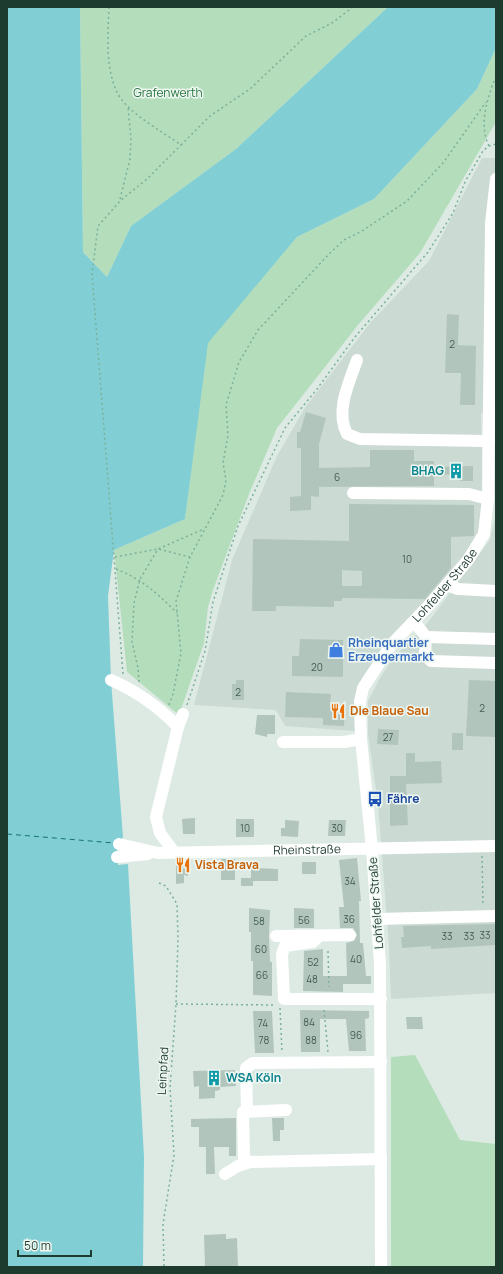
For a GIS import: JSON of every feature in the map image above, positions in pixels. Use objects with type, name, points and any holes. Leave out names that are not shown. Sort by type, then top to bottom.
[{"type":"street","name":"Lohfelder Straße","points":[[381,1267],[381,999],[372,848],[361,739],[360,702],[363,688],[392,645],[468,560],[484,534],[490,504],[489,441],[491,223],[496,179]]},
{"type":"street","points":[[357,360],[343,402],[343,426],[347,434],[360,439],[489,441]]},
{"type":"street","points":[[353,493],[470,494],[490,504]]},
{"type":"street","points":[[447,585],[458,589],[496,591]]},
{"type":"street","points":[[414,621],[426,637],[425,654],[431,661],[496,663]]},
{"type":"street","points":[[426,637],[496,639]]},
{"type":"street","points":[[111,680],[140,696],[165,714],[178,727]]},
{"type":"street","points":[[174,852],[160,833],[156,817],[178,727],[183,714]]},
{"type":"street","points":[[283,742],[344,742],[361,739]]},
{"type":"street","name":"Rheinstraße","points":[[119,844],[158,853],[496,846]]},
{"type":"street","points":[[117,857],[158,853]]},
{"type":"street","points":[[377,919],[496,916]]},
{"type":"street","points":[[276,936],[350,935]]},
{"type":"street","points":[[319,936],[313,942],[299,942],[286,946],[282,954],[284,999],[381,999]]},
{"type":"street","points":[[247,1111],[246,1068],[253,1063],[381,1062]]},
{"type":"street","points":[[250,1162],[244,1159],[243,1112],[286,1110]]},
{"type":"street","points":[[225,1174],[238,1166],[250,1162],[381,1159]]},
{"type":"path","points":[[109,7],[108,49],[111,73],[116,91],[128,107],[181,145]]},
{"type":"path","points":[[124,686],[92,274],[98,226],[120,201],[148,179],[210,116],[250,89],[306,36],[332,23],[353,7]]},
{"type":"path","points":[[165,714],[173,694],[181,653],[176,601],[190,557],[223,495],[226,480],[223,463],[228,435],[226,404],[239,362],[258,330],[329,254],[344,240],[362,231],[407,201],[443,163],[486,102],[496,76]]},
{"type":"path","points":[[486,102],[484,137],[489,146]]},
{"type":"path","points":[[120,201],[130,159],[131,139],[128,107]]},
{"type":"path","points":[[183,714],[205,651],[214,602],[236,533],[254,490],[285,428],[317,389],[355,337],[428,252],[453,213],[465,182],[483,151],[489,146],[496,144]]},
{"type":"path","points":[[115,557],[158,548],[205,528]]},
{"type":"path","points":[[158,548],[190,557]]},
{"type":"path","points":[[140,696],[138,668],[132,642],[134,603],[140,579],[158,548]]},
{"type":"path","points":[[116,569],[140,579],[156,592],[177,613]]},
{"type":"path","points":[[481,846],[483,916]]},
{"type":"path","name":"Leinpfad","points":[[159,883],[166,886],[177,904],[178,938],[176,1004],[170,1088],[174,1155],[163,1224],[164,1267]]},
{"type":"path","points":[[328,951],[328,1052]]},
{"type":"path","points":[[176,1004],[277,1004],[284,999]]},
{"type":"path","points":[[282,1052],[280,1010],[284,999]]},
{"type":"shaded area","points":[[482,158],[496,158],[496,470],[495,412],[481,413],[483,488],[478,533],[462,560],[385,646],[362,678],[354,699],[355,731],[285,726],[276,710],[194,705],[232,560],[277,456],[306,406],[371,322],[429,261]]},
{"type":"shaded area","points":[[496,513],[496,993],[391,999],[389,947],[378,804],[368,734],[368,701],[381,676],[395,656],[425,626],[490,540]]},
{"type":"green space","name":"Grafenwerth","points":[[80,7],[388,7],[236,149],[131,226],[107,277],[83,252]]},
{"type":"green space","points":[[496,48],[496,122],[420,253],[358,325],[277,428],[249,494],[213,590],[208,607],[204,643],[179,715],[127,672],[114,550],[185,519],[207,343],[297,237],[374,199],[477,89]]},
{"type":"green space","points":[[415,1055],[460,1140],[496,1144],[496,1267],[391,1267],[391,1057]]},
{"type":"water","points":[[7,7],[80,7],[83,252],[107,277],[131,226],[236,149],[388,7],[496,7],[496,48],[477,89],[374,199],[297,237],[208,343],[185,519],[114,550],[108,596],[111,680],[123,837],[117,849],[118,865],[128,864],[144,1157],[143,1267],[7,1267]]},
{"type":"building","points":[[447,314],[459,315],[458,345],[476,346],[475,405],[460,405],[461,373],[445,373]]},
{"type":"building","points":[[306,412],[326,418],[319,444],[319,468],[370,467],[370,450],[414,450],[414,461],[434,461],[434,467],[473,466],[473,481],[460,481],[460,475],[434,474],[434,486],[319,487],[319,497],[311,496],[311,510],[290,511],[290,497],[301,496],[301,448],[297,448],[297,432],[300,432]]},
{"type":"building","points":[[349,504],[474,505],[474,536],[451,537],[451,568],[425,599],[342,598],[342,601],[334,601],[334,607],[276,606],[276,611],[252,611],[253,539],[349,541]],"holes":[[[342,570],[362,571],[362,586],[342,586]]]},
{"type":"building","points":[[300,639],[343,640],[343,677],[292,676],[292,656],[299,656]]},
{"type":"building","points":[[236,680],[244,680],[244,700],[232,700],[232,684],[236,684]]},
{"type":"building","points":[[469,680],[496,681],[496,737],[466,736]]},
{"type":"building","points":[[286,692],[331,694],[330,706],[345,707],[344,726],[323,725],[323,718],[285,717]]},
{"type":"building","points":[[257,715],[275,715],[275,734],[267,734],[267,737],[255,734]]},
{"type":"building","points":[[378,729],[399,730],[398,745],[377,744]]},
{"type":"building","points":[[452,733],[463,733],[463,750],[452,750]]},
{"type":"building","points":[[406,753],[415,753],[415,762],[441,761],[442,783],[406,784],[408,825],[390,826],[390,776],[406,776]]},
{"type":"building","points":[[195,818],[195,834],[183,834],[182,819]]},
{"type":"building","points":[[236,819],[254,819],[254,837],[236,837]]},
{"type":"building","points":[[285,820],[299,821],[298,837],[281,836],[281,828],[285,828]]},
{"type":"building","points":[[329,820],[346,820],[345,836],[328,836]]},
{"type":"building","points":[[357,858],[361,901],[359,901],[360,943],[363,943],[366,976],[371,976],[371,984],[343,984],[343,992],[303,991],[304,951],[323,949],[323,976],[347,976],[346,943],[354,941],[357,935],[353,928],[340,928],[339,907],[344,907],[339,860]]},
{"type":"building","points":[[221,859],[235,859],[235,880],[221,880]]},
{"type":"building","points":[[176,861],[188,861],[188,876],[184,875],[184,883],[176,884]]},
{"type":"building","points":[[302,862],[316,862],[316,874],[302,874]]},
{"type":"building","points":[[251,868],[278,869],[278,881],[253,881],[253,886],[241,886],[241,878],[251,878]]},
{"type":"building","points":[[249,908],[270,910],[269,936],[270,962],[272,962],[272,996],[253,995],[253,961],[251,961]]},
{"type":"building","points":[[294,908],[314,909],[314,928],[294,928]]},
{"type":"building","points":[[496,924],[496,945],[431,949],[431,946],[402,948],[401,937],[404,937],[403,926]]},
{"type":"building","points":[[300,1010],[369,1011],[369,1018],[365,1019],[366,1051],[349,1051],[346,1019],[320,1019],[320,1052],[301,1052]]},
{"type":"building","points":[[253,1011],[272,1011],[274,1053],[255,1053]]},
{"type":"building","points":[[406,1017],[422,1017],[423,1029],[407,1029]]},
{"type":"building","name":"WSA Köln","points":[[235,1070],[236,1086],[220,1087],[220,1090],[215,1091],[215,1098],[199,1099],[199,1086],[194,1087],[193,1071]]},
{"type":"building","points":[[236,1118],[236,1156],[229,1156],[229,1147],[214,1147],[215,1174],[206,1174],[206,1147],[199,1147],[199,1127],[191,1127],[191,1119]]},
{"type":"building","points":[[272,1118],[284,1118],[284,1130],[280,1130],[280,1141],[273,1141]]},
{"type":"building","points":[[226,1234],[226,1239],[237,1238],[238,1267],[205,1267],[204,1235]]},
{"type":"ferry route","points":[[7,834],[114,843]]},
{"type":"place","name":"BHAG","points":[[456,471]]},
{"type":"place","name":"Rheinquartier Erzeugermarkt","points":[[336,650]]},
{"type":"place","name":"Die Blaue Sau","points":[[338,711]]},
{"type":"place","name":"Fähre","points":[[375,799]]},
{"type":"place","name":"Vista Brava","points":[[183,865]]},
{"type":"place","name":"WSA Köln","points":[[214,1078]]}]
